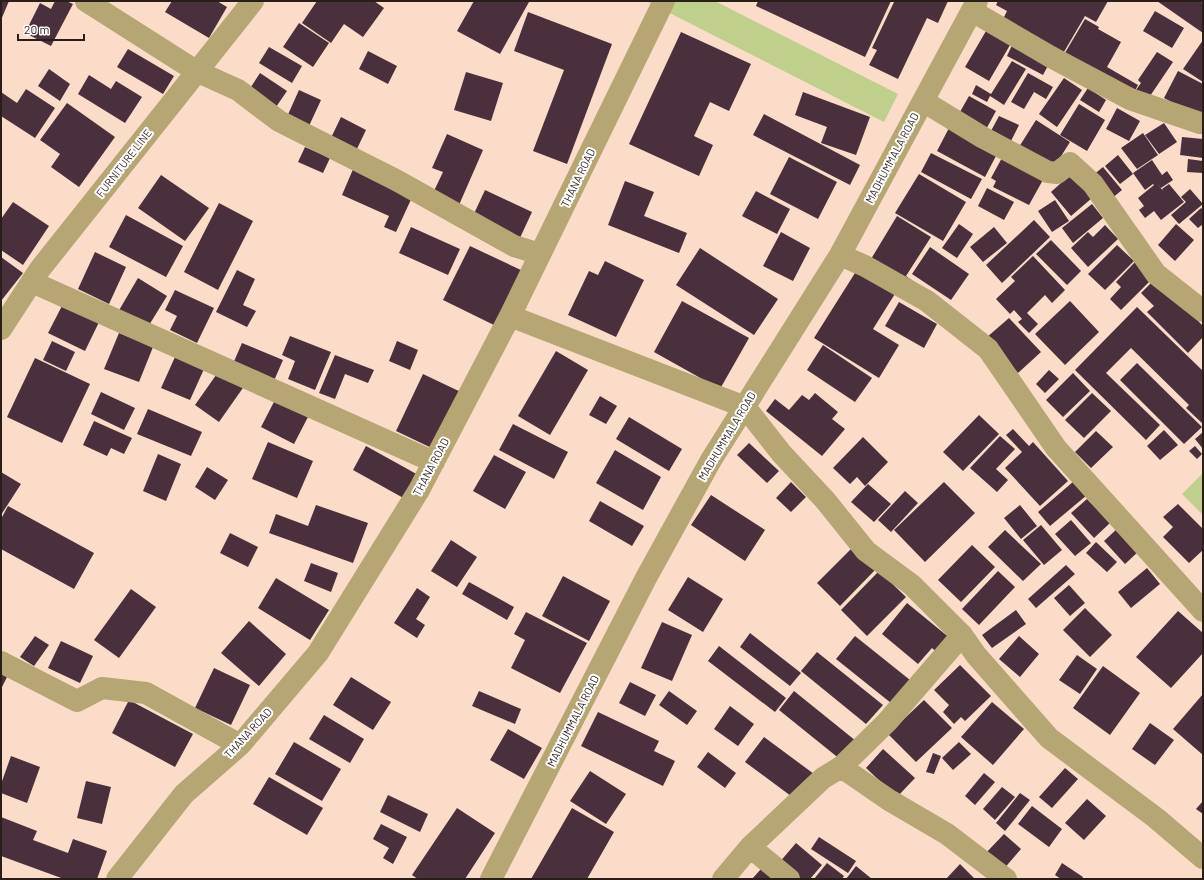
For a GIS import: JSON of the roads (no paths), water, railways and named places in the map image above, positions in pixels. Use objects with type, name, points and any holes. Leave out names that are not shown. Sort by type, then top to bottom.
[{"type":"street","points":[[86,1],[196,71],[238,90],[279,121],[396,180],[514,246],[540,254]]},
{"type":"street","name":"FURNITURE LINE","points":[[1,329],[40,269],[253,1]]},
{"type":"street","name":"THANA ROAD","points":[[117,879],[184,794],[240,745],[318,653],[419,490],[434,462],[510,316],[664,1]]},
{"type":"street","points":[[975,6],[1051,56],[1130,99],[1203,123]]},
{"type":"street","name":"MADHUMMALA ROAD","points":[[491,879],[646,578],[711,460],[840,256],[975,6]]},
{"type":"street","points":[[923,101],[982,137],[1048,172],[1057,173],[1070,164],[1093,184],[1156,274],[1203,311]]},
{"type":"street","points":[[840,256],[865,266],[927,301],[988,349],[1056,448],[1203,611]]},
{"type":"street","points":[[32,282],[434,462]]},
{"type":"street","points":[[510,316],[745,406],[782,454],[825,500],[866,551],[912,585],[962,635],[976,654],[1048,738],[1156,818],[1203,858]]},
{"type":"street","points":[[723,879],[750,848],[823,778],[840,767],[887,722],[962,635]]},
{"type":"street","points":[[1,662],[77,701],[102,688],[146,693],[240,745]]},
{"type":"street","points":[[840,767],[890,800],[948,834],[1006,879]]},
{"type":"street","points":[[750,848],[789,879]]}]
